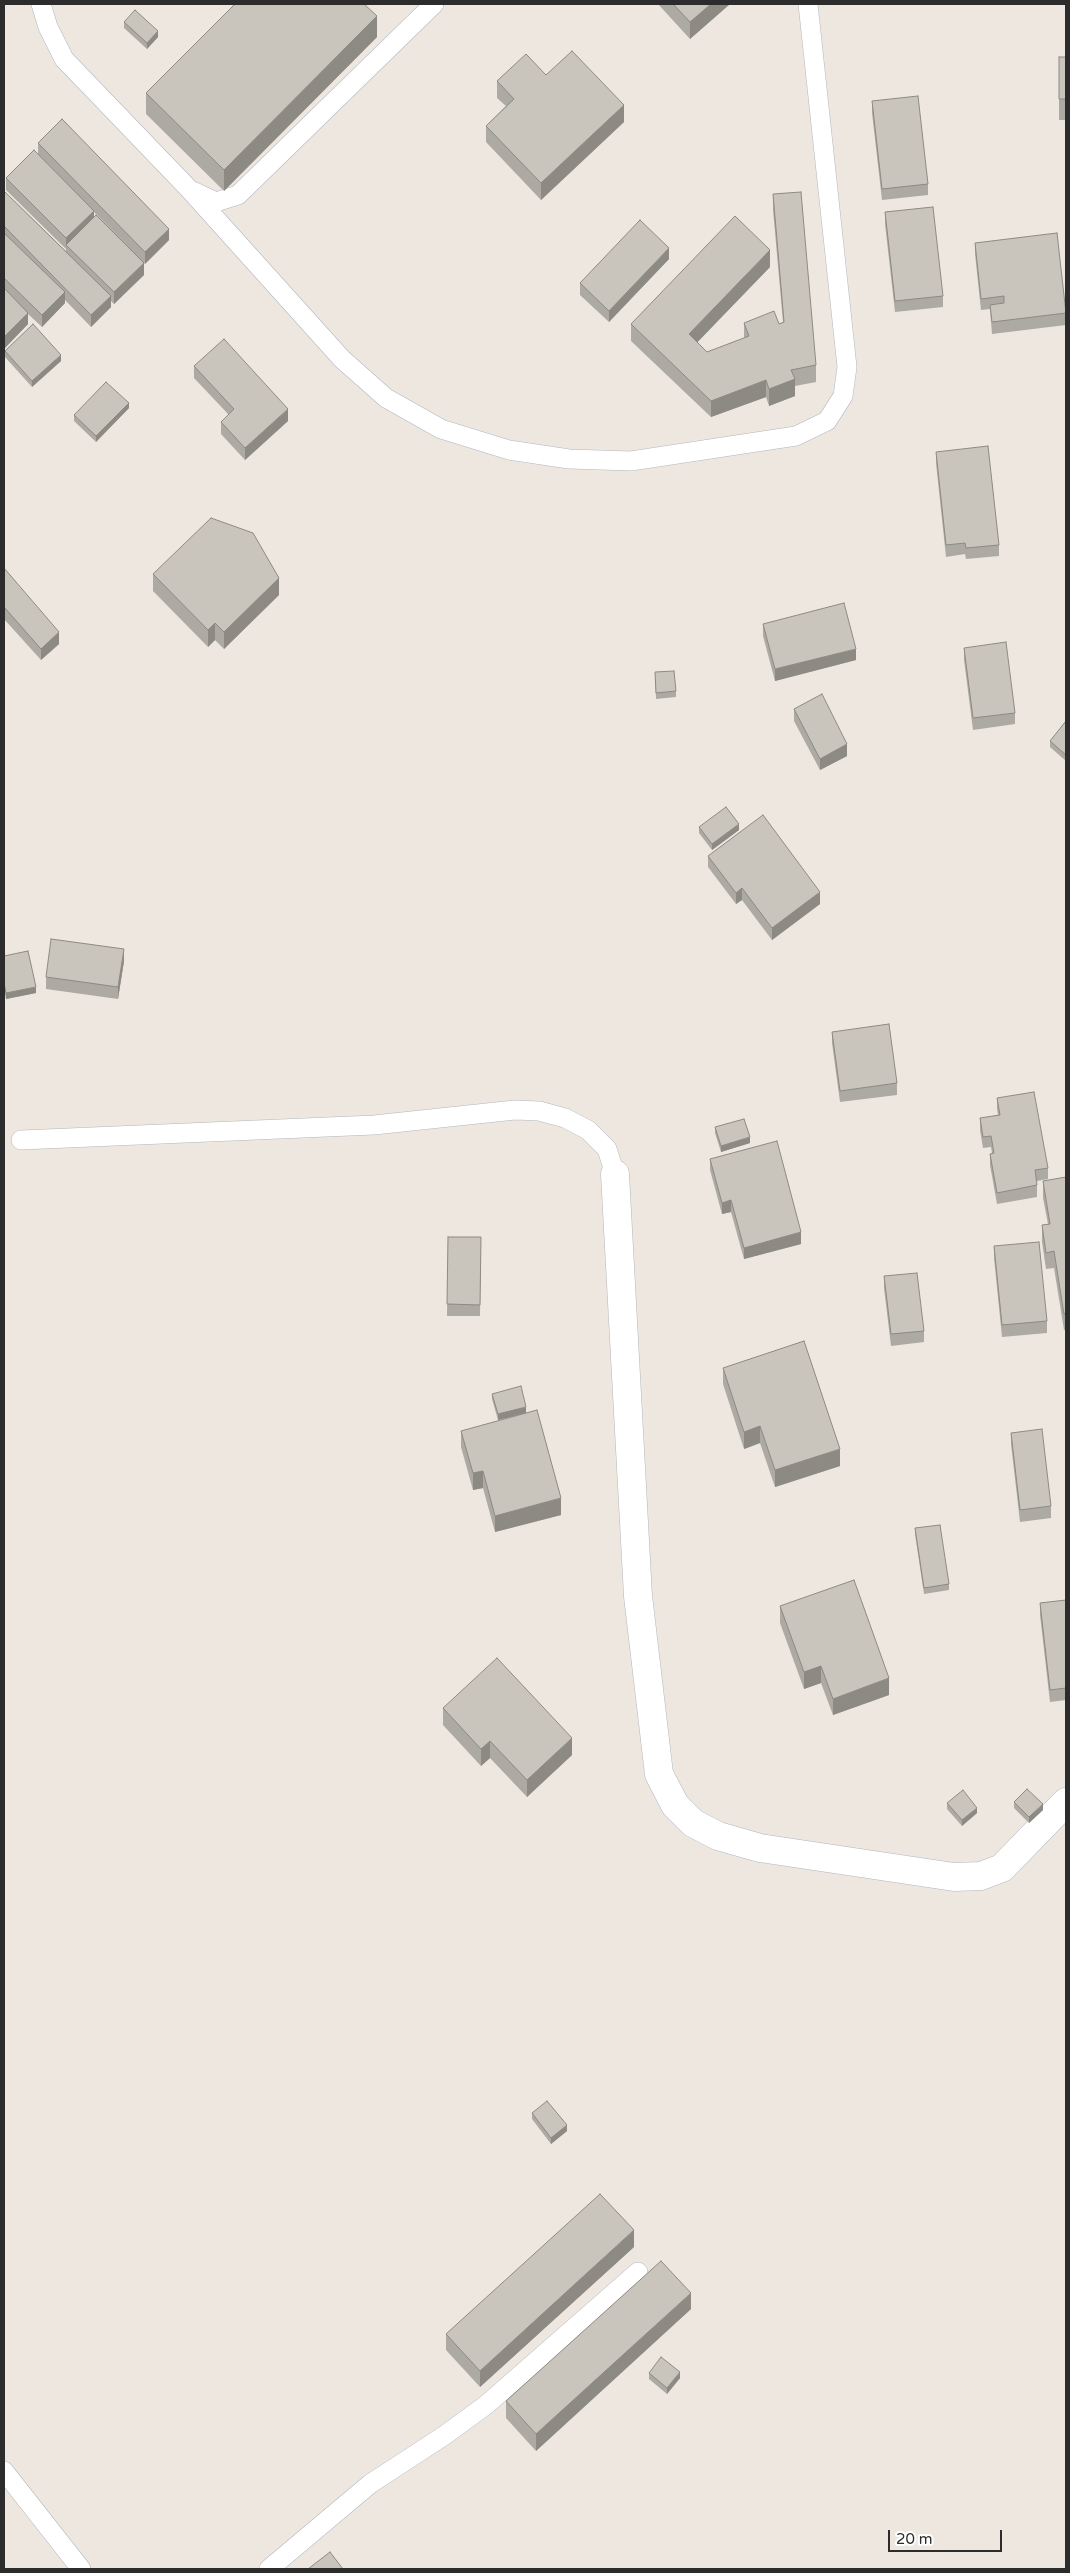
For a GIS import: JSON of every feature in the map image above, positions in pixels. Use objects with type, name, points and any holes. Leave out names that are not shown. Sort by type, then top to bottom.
[{"type":"street","points":[[615,1174],[638,1596],[660,1774],[675,1805],[693,1823],[718,1836],[760,1848],[954,1877],[981,1876],[1002,1868],[1066,1802]]},
{"type":"lane","points":[[41,4],[48,27],[64,59],[190,189],[342,359],[386,398],[441,429],[509,450],[568,459],[631,461],[796,436],[827,421],[843,396],[848,367],[808,4]]},
{"type":"lane","points":[[190,189],[216,202],[238,194],[434,4]]},
{"type":"lane","points":[[21,1140],[374,1124],[515,1110],[539,1111],[565,1118],[588,1130],[607,1149],[615,1174]]},
{"type":"lane","points":[[269,2569],[370,2484],[445,2435],[486,2405],[638,2272]]},
{"type":"lane","points":[[4,2471],[81,2569]]},
{"type":"building","points":[[235,4],[364,4],[377,16],[224,170],[146,93]]},
{"type":"building","points":[[673,4],[711,4],[690,22]]},
{"type":"building","points":[[135,10],[158,31],[147,43],[124,22]]},
{"type":"building","points":[[572,51],[624,105],[541,183],[486,126],[514,99],[497,81],[526,54],[546,75]]},
{"type":"building","points":[[1059,57],[1066,57],[1066,99],[1059,99]]},
{"type":"building","points":[[918,96],[928,184],[882,189],[872,101]]},
{"type":"building","points":[[62,119],[169,229],[145,252],[38,143]]},
{"type":"building","points":[[34,150],[94,211],[66,238],[6,178]]},
{"type":"building","points":[[4,191],[111,296],[91,315],[4,226]]},
{"type":"building","points":[[801,192],[816,365],[791,370],[795,379],[769,389],[766,380],[711,401],[631,324],[735,216],[770,250],[689,334],[707,352],[749,336],[744,323],[774,311],[779,324],[784,322],[773,194]]},
{"type":"building","points":[[933,207],[943,296],[895,301],[885,212]]},
{"type":"building","points":[[96,215],[144,263],[114,292],[66,245]]},
{"type":"building","points":[[640,220],[669,248],[609,311],[580,283]]},
{"type":"building","points":[[4,233],[65,292],[42,315],[4,278]]},
{"type":"building","points":[[1057,233],[1066,313],[992,322],[990,305],[1004,303],[1004,296],[981,299],[975,243]]},
{"type":"building","points":[[4,288],[28,313],[4,337]]},
{"type":"building","points":[[33,324],[61,355],[32,381],[5,351]]},
{"type":"building","points":[[224,339],[288,409],[245,448],[221,422],[234,409],[194,366]]},
{"type":"building","points":[[106,382],[129,403],[96,436],[74,415]]},
{"type":"building","points":[[988,446],[999,545],[966,548],[965,543],[946,545],[936,452]]},
{"type":"building","points":[[211,518],[253,533],[279,578],[224,632],[215,623],[208,630],[153,574]]},
{"type":"building","points":[[4,568],[59,632],[41,649],[4,607]]},
{"type":"building","points":[[844,603],[856,649],[775,669],[763,624]]},
{"type":"building","points":[[1006,642],[1015,713],[973,718],[964,648]]},
{"type":"building","points":[[674,671],[676,691],[656,693],[655,672]]},
{"type":"building","points":[[822,694],[847,744],[820,759],[794,709]]},
{"type":"building","points":[[1066,721],[1066,755],[1050,741]]},
{"type":"building","points":[[726,807],[739,824],[712,844],[699,827]]},
{"type":"building","points":[[763,815],[820,892],[772,928],[742,888],[736,893],[708,856]]},
{"type":"building","points":[[51,939],[124,949],[118,987],[46,977]]},
{"type":"building","points":[[28,951],[36,987],[6,993],[4,956]]},
{"type":"building","points":[[889,1024],[897,1083],[840,1091],[832,1032]]},
{"type":"building","points":[[1034,1092],[1048,1168],[1035,1170],[1037,1185],[997,1193],[990,1154],[994,1153],[991,1136],[983,1137],[980,1118],[1000,1115],[997,1098]]},
{"type":"building","points":[[744,1119],[750,1137],[721,1146],[715,1127]]},
{"type":"building","points":[[777,1141],[801,1232],[744,1248],[731,1200],[722,1203],[710,1159]]},
{"type":"building","points":[[1066,1177],[1066,1313],[1064,1314],[1054,1251],[1046,1253],[1042,1225],[1050,1224],[1043,1181]]},
{"type":"building","points":[[448,1237],[481,1237],[480,1305],[447,1304]]},
{"type":"building","points":[[1039,1242],[1047,1321],[1002,1325],[994,1246]]},
{"type":"building","points":[[917,1273],[924,1331],[891,1334],[884,1276]]},
{"type":"building","points":[[804,1341],[840,1449],[775,1470],[760,1426],[744,1432],[723,1368]]},
{"type":"building","points":[[521,1386],[526,1407],[498,1414],[492,1394]]},
{"type":"building","points":[[537,1410],[561,1498],[495,1516],[483,1471],[473,1473],[461,1431]]},
{"type":"building","points":[[1042,1429],[1051,1506],[1020,1510],[1011,1433]]},
{"type":"building","points":[[940,1525],[949,1584],[924,1588],[915,1528]]},
{"type":"building","points":[[854,1580],[889,1678],[833,1699],[821,1666],[804,1672],[780,1606]]},
{"type":"building","points":[[1066,1600],[1066,1688],[1050,1690],[1040,1603]]},
{"type":"building","points":[[497,1658],[572,1738],[527,1780],[490,1741],[481,1749],[443,1708]]},
{"type":"building","points":[[1027,1789],[1043,1804],[1029,1817],[1014,1802]]},
{"type":"building","points":[[963,1790],[977,1808],[962,1820],[947,1803]]},
{"type":"building","points":[[547,2101],[567,2125],[551,2138],[532,2113]]},
{"type":"building","points":[[600,2194],[634,2230],[480,2371],[446,2334]]},
{"type":"building","points":[[661,2261],[691,2293],[536,2434],[506,2401]]},
{"type":"building","points":[[661,2357],[680,2372],[667,2388],[649,2373]]},
{"type":"building","points":[[330,2552],[343,2569],[308,2569]]}]
